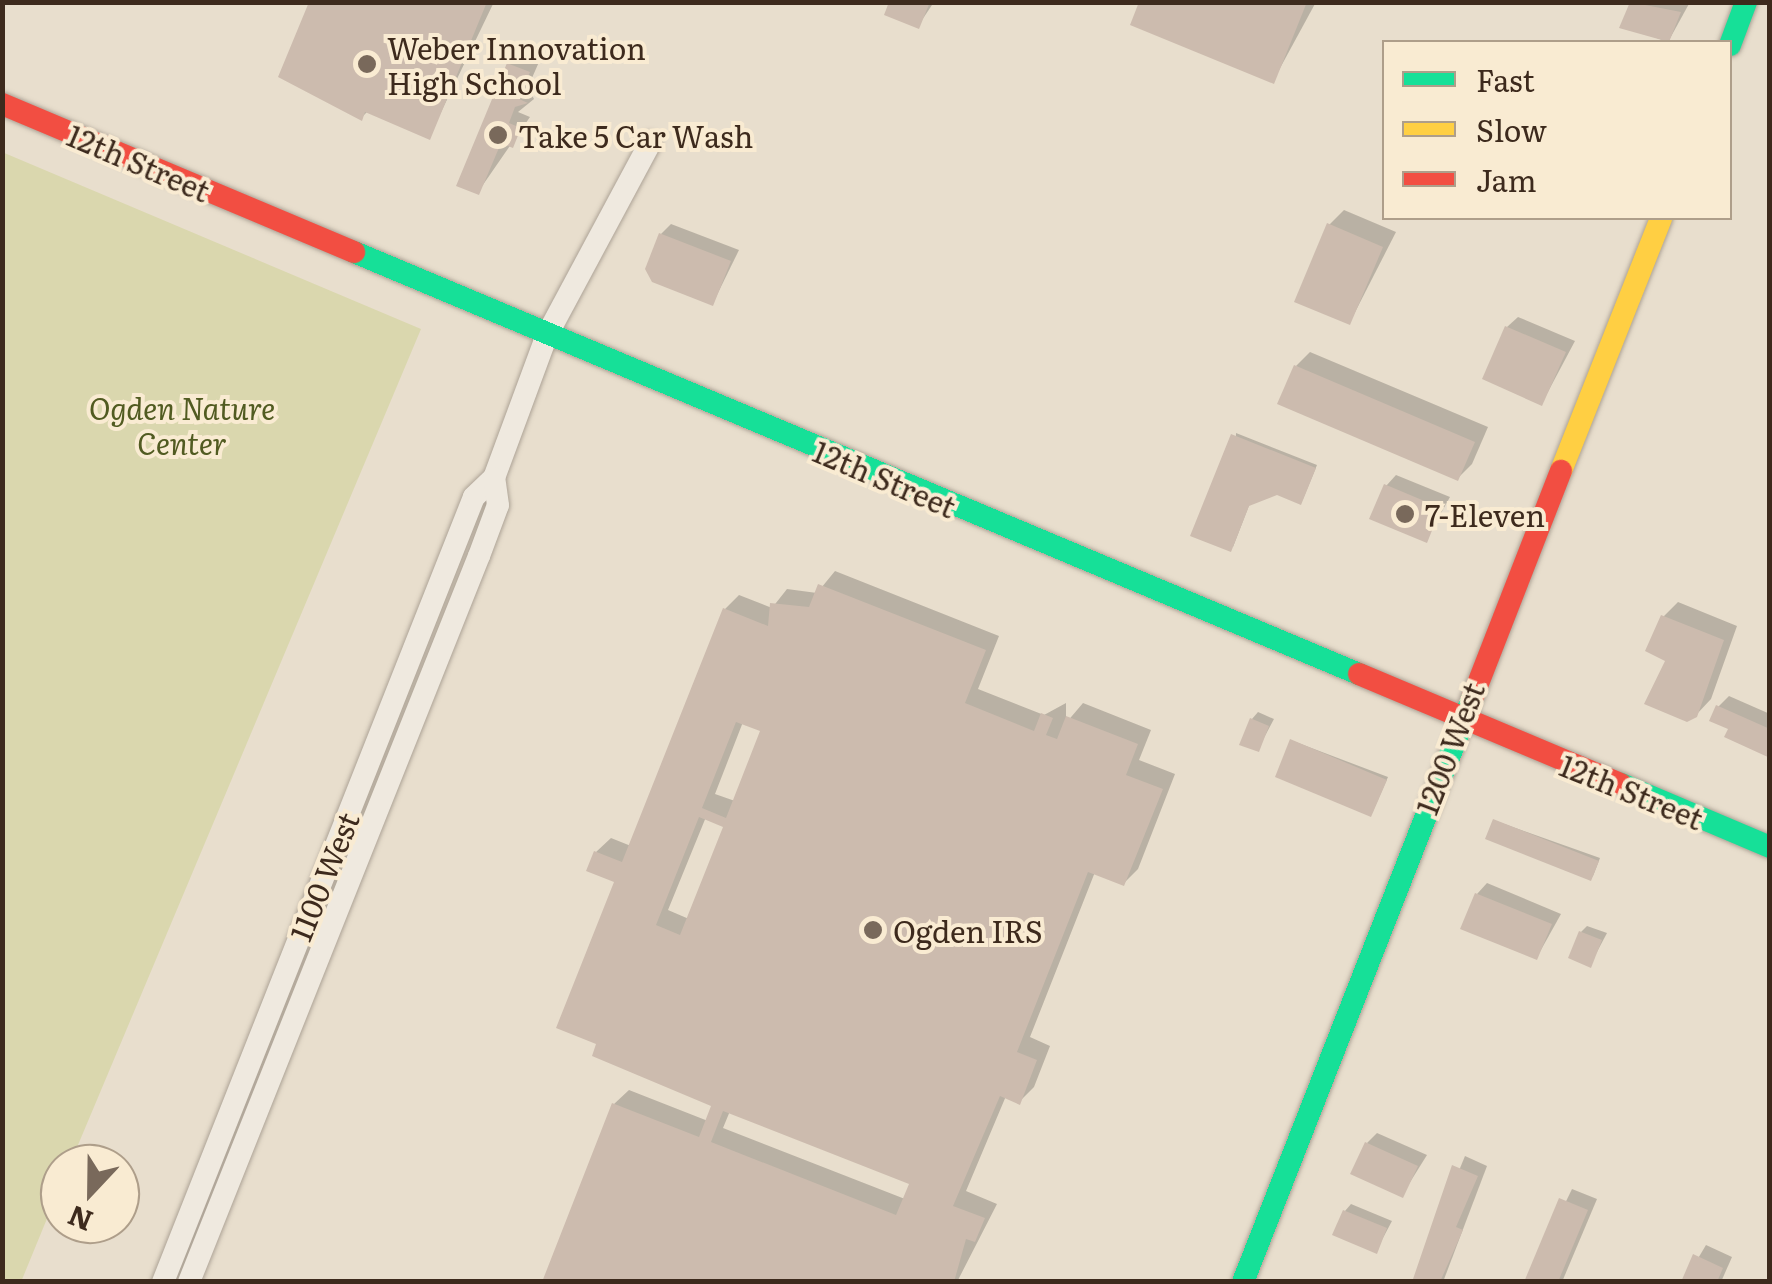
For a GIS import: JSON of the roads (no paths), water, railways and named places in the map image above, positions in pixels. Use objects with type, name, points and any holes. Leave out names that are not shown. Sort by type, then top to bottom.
[{"type":"main road","points":[[1732,40],[1746,2]]},
{"type":"main road","name":"12th Street","points":[[2,104],[1460,722],[1770,847]]},
{"type":"main road","name":"1200 West","points":[[1242,1282],[1660,220]]},
{"type":"street","name":"1100 West","points":[[164,1282],[474,497],[494,478],[547,335],[650,143]]},
{"type":"street","name":"1100 West","points":[[189,1282],[479,556],[498,505],[494,478]]},
{"type":"street","points":[[455,546],[479,556]]},
{"type":"place","name":"Weber Innovation High School","points":[[367,64]]},
{"type":"place","name":"Take 5 Car Wash","points":[[498,135]]},
{"type":"place","name":"7-Eleven","points":[[1405,514]]},
{"type":"place","name":"Ogden IRS","points":[[873,930]]},
{"type":"park label","name":"Ogden Nature Center","points":[[182,424]]}]
